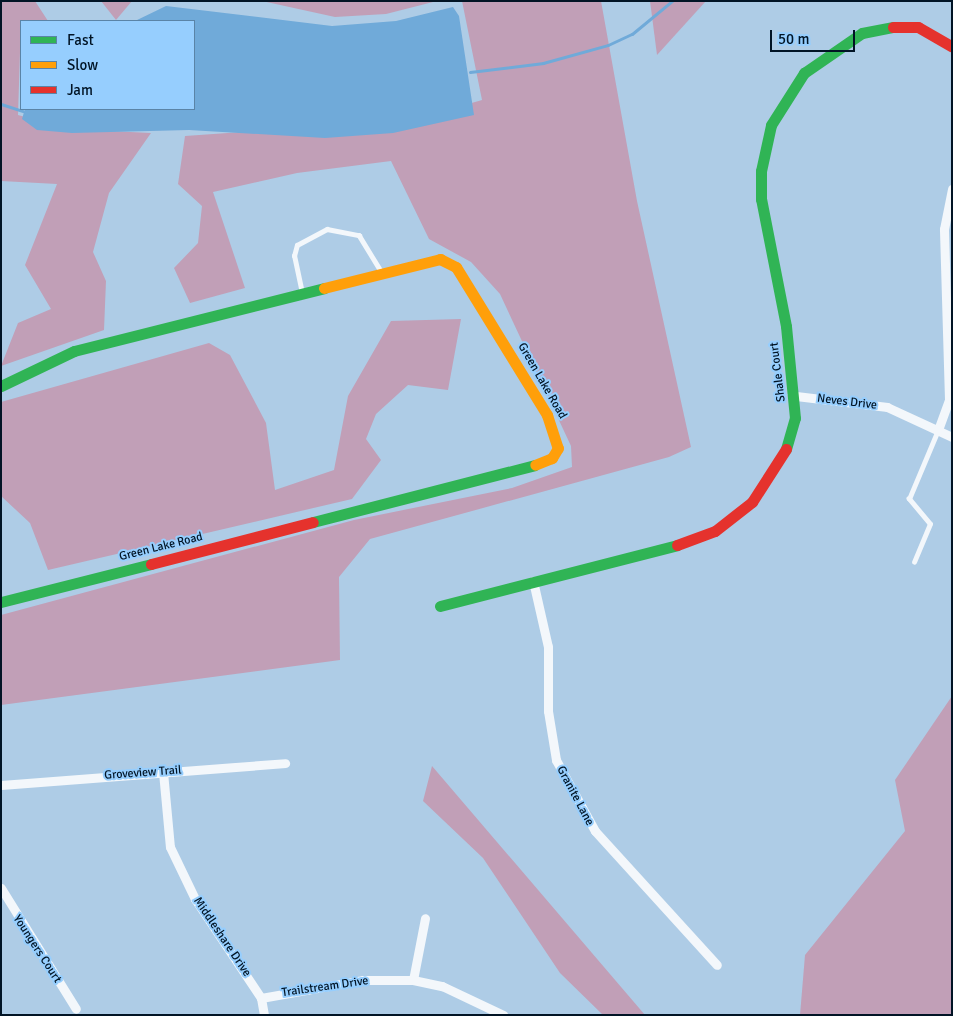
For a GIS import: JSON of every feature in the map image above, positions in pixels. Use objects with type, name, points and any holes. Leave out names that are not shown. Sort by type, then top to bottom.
[{"type":"street","name":"Shale Court","points":[[440,606],[693,541],[733,519],[770,482],[783,459],[795,418],[796,396],[761,198],[761,170],[772,124],[804,73],[862,33],[900,25],[918,27],[952,46]]},
{"type":"street","points":[[938,430],[949,399],[944,229],[952,189]]},
{"type":"street","name":"Green Lake Road","points":[[1,386],[74,351],[440,260],[456,267],[546,414],[556,436],[558,448],[552,458],[1,602]]},
{"type":"street","name":"Neves Drive","points":[[796,396],[886,407],[952,437]]},
{"type":"street","name":"Granite Lane","points":[[533,581],[548,647],[548,711],[556,760],[595,831],[717,965]]},
{"type":"street","name":"Groveview Trail","points":[[1,785],[285,763]]},
{"type":"street","name":"Middleshare Drive","points":[[163,772],[170,847],[195,899],[261,998],[264,1015]]},
{"type":"street","name":"Youngers Court","points":[[1,888],[76,1009]]},
{"type":"street","points":[[413,980],[425,918]]},
{"type":"street","name":"Trailstream Drive","points":[[261,998],[363,980],[413,980],[442,986],[503,1015]]},
{"type":"lane","points":[[303,295],[294,256],[297,246],[328,229],[359,235],[383,275]]},
{"type":"lane","points":[[914,562],[930,524],[909,499],[938,430]]},
{"type":"shaded area","points":[[1,1],[35,1],[47,20],[20,20],[18,115],[68,129],[151,133],[109,193],[93,252],[106,281],[104,330],[1,366],[18,323],[51,309],[25,265],[57,184],[1,181]]},
{"type":"shaded area","points":[[101,1],[132,1],[116,20]]},
{"type":"shaded area","points":[[262,1],[437,1],[386,14],[335,17]]},
{"type":"shaded area","points":[[462,1],[601,1],[637,201],[691,447],[669,457],[370,539],[339,577],[340,660],[1,705],[1,615],[354,520],[512,488],[572,467],[571,446],[500,294],[471,262],[429,239],[391,161],[297,173],[213,192],[245,288],[190,303],[174,268],[198,243],[202,206],[178,184],[185,136],[413,120],[482,100]]},
{"type":"shaded area","points":[[650,1],[706,1],[657,55]]},
{"type":"shaded area","points":[[461,319],[448,390],[408,385],[376,414],[366,439],[381,460],[352,499],[48,570],[30,523],[1,496],[1,402],[209,343],[230,355],[266,423],[275,490],[334,470],[348,396],[391,321]]},
{"type":"shaded area","points":[[952,696],[952,1015],[800,1015],[805,955],[905,831],[895,780]]},
{"type":"shaded area","points":[[432,766],[645,1015],[603,1015],[560,973],[483,858],[423,801]]},
{"type":"water","points":[[166,6],[332,26],[396,21],[453,7],[459,16],[474,115],[393,133],[325,138],[189,130],[72,133],[37,130],[22,119],[25,110],[195,110],[195,20],[137,20]]},
{"type":"waterway","points":[[470,72],[543,63],[608,45],[632,34],[672,1]]},
{"type":"waterway","points":[[1,104],[23,111]]},
{"type":"traffic: fast","points":[[786,449],[795,418],[786,326],[761,199],[761,171],[771,125],[804,73],[862,33],[893,27]]},
{"type":"traffic: fast","points":[[1,386],[74,351],[324,288]]},
{"type":"traffic: fast","points":[[313,522],[535,465]]},
{"type":"traffic: fast","points":[[440,606],[677,545]]},
{"type":"traffic: fast","points":[[1,602],[151,564]]},
{"type":"traffic: slow","points":[[324,288],[440,259],[456,267],[547,415],[558,448],[552,458],[535,465]]},
{"type":"traffic: jam","points":[[893,27],[918,27],[952,47]]},
{"type":"traffic: jam","points":[[677,545],[715,531],[752,502],[786,449]]},
{"type":"traffic: jam","points":[[151,564],[313,522]]}]
